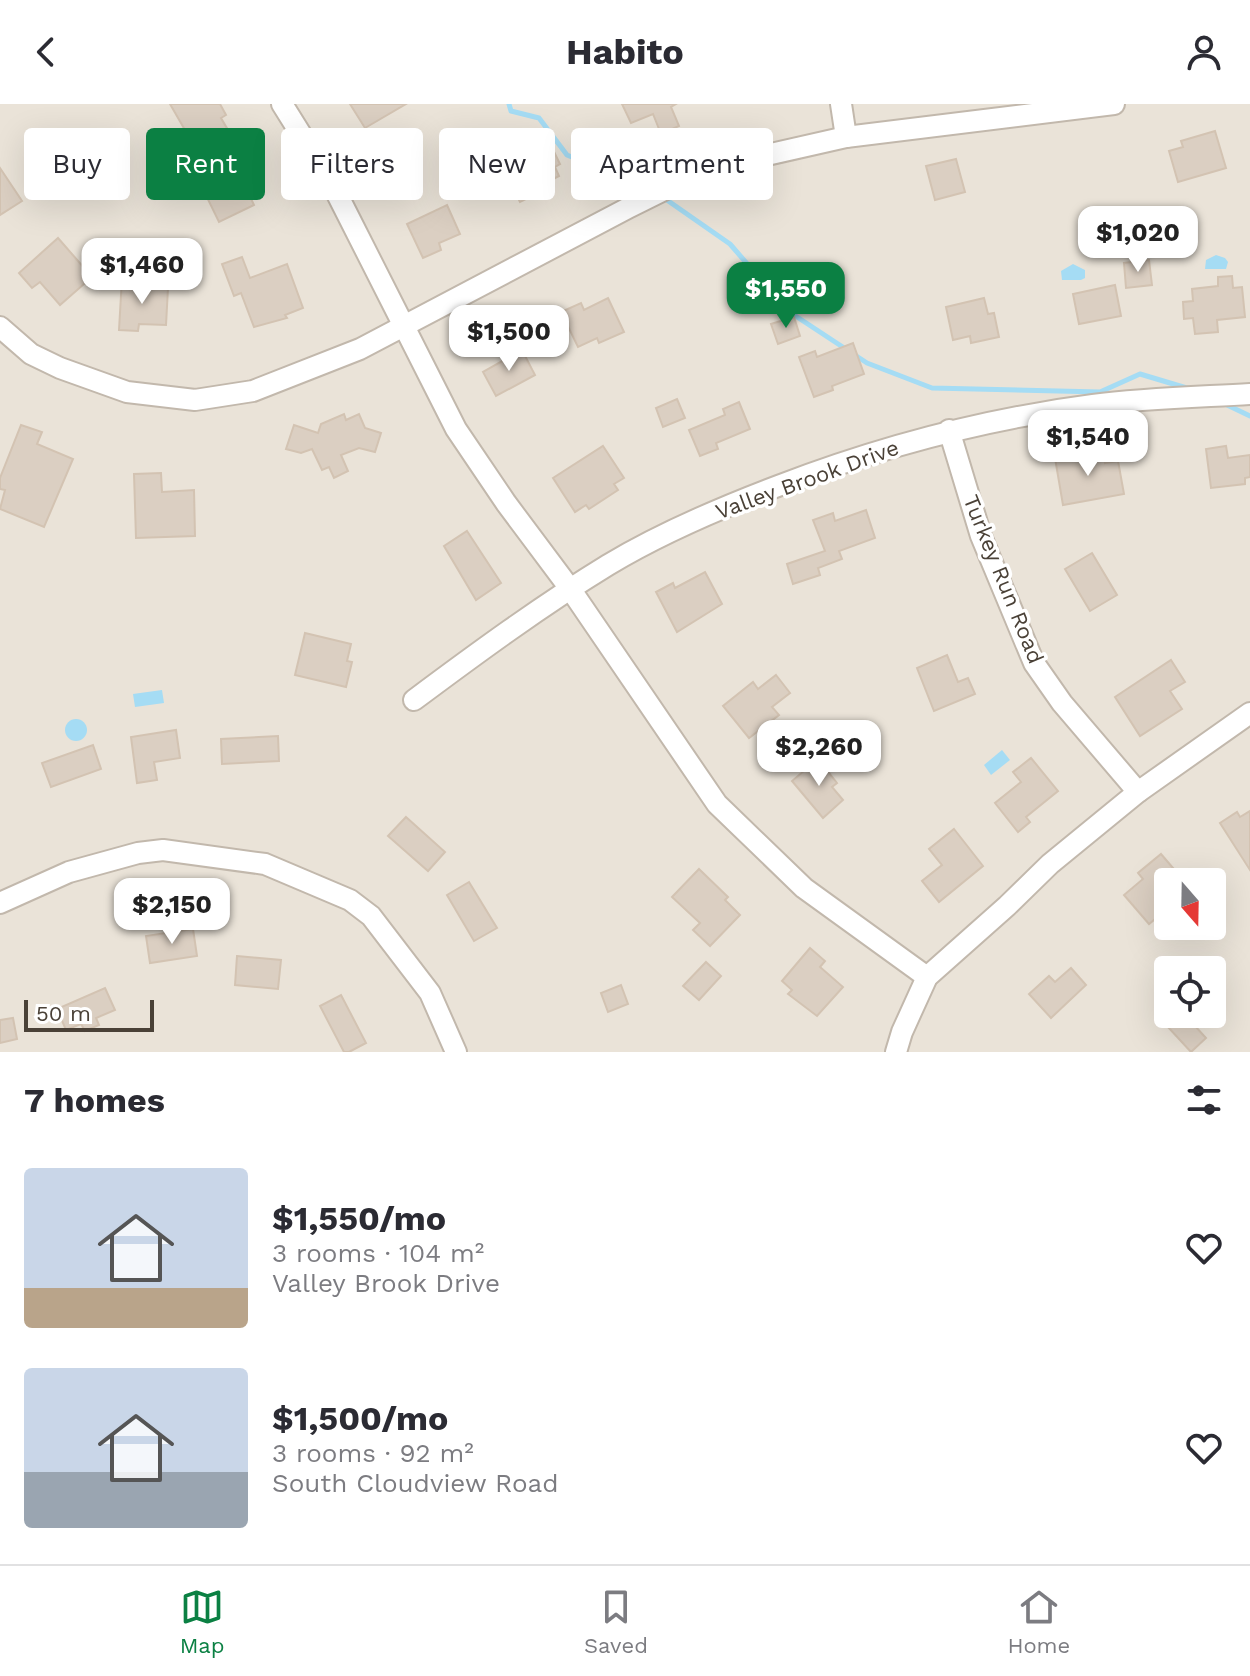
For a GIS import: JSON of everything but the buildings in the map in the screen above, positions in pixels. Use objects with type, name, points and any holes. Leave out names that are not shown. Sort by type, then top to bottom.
[{"type":"street","points":[[282,104],[332,184],[456,429],[571,590],[717,804],[804,888],[927,977]]},
{"type":"street","points":[[841,104],[846,137]]},
{"type":"street","points":[[0,327],[31,354],[127,392],[195,400],[253,391],[360,349],[674,185],[736,162],[846,137],[1114,104]]},
{"type":"street","name":"Valley Brook Drive","points":[[414,700],[509,629],[609,565],[690,522],[868,453],[949,430],[1090,405],[1250,394]]},
{"type":"street","name":"Turkey Run Road","points":[[949,430],[981,536],[1034,663],[1062,703],[1138,792]]},
{"type":"street","points":[[896,1052],[927,977],[1050,864],[1138,792],[1250,713]]},
{"type":"street","points":[[0,903],[69,872],[138,853],[163,850],[265,864],[350,900],[371,916],[430,993],[456,1052]]},
{"type":"shaded area","points":[[0,104],[1250,104],[1250,1052],[0,1052]]},
{"type":"water","points":[[1216,255],[1228,262],[1226,269],[1205,269],[1206,260]]},
{"type":"water","points":[[1073,264],[1085,270],[1085,278],[1062,280],[1061,271]]},
{"type":"water","points":[[162,690],[164,703],[135,707],[133,694]]},
{"type":"water","points":[[76,719],[84,722],[87,730],[84,738],[76,741],[68,738],[65,730],[68,722]]},
{"type":"water","points":[[1002,750],[1010,760],[991,775],[984,765]]},
{"type":"waterway","points":[[509,104],[511,111],[539,118],[571,157]]},
{"type":"waterway","points":[[667,200],[730,244],[788,311],[867,363],[932,388],[1100,392],[1140,374],[1190,389]]},
{"type":"waterway","points":[[1225,404],[1250,416]]}]
